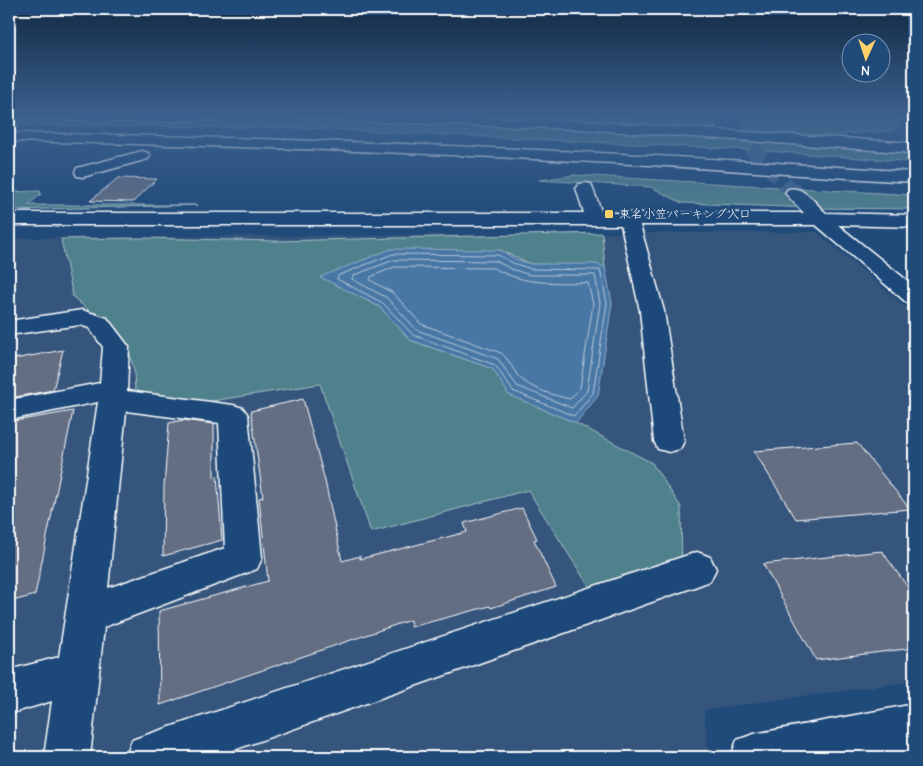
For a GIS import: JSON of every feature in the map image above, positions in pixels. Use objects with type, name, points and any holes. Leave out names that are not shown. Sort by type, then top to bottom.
[{"type":"main road","points":[[497,152],[687,162],[914,178]]},
{"type":"main road","points":[[675,152],[914,167]]},
{"type":"main road","points":[[83,172],[142,156]]},
{"type":"main road","points":[[547,168],[663,171],[914,183]]},
{"type":"main road","points":[[585,188],[595,220]]},
{"type":"main road","points":[[794,193],[822,220],[914,297]]},
{"type":"main road","points":[[9,219],[914,221]]},
{"type":"main road","points":[[628,220],[633,230],[652,311],[669,441]]},
{"type":"main road","points":[[9,328],[82,317],[98,323],[116,347],[112,394],[67,757]]},
{"type":"main road","points":[[9,410],[112,394],[233,415],[244,558],[85,615]]},
{"type":"main road","points":[[149,757],[697,569]]},
{"type":"main road","points":[[9,692],[78,673]]},
{"type":"main road","points":[[754,757],[914,727]]},
{"type":"shaded area","points":[[817,232],[914,314],[914,681],[704,710],[709,757],[9,757],[9,238]]},
{"type":"green space","points":[[776,152],[914,152],[914,162]]},
{"type":"green space","points":[[575,175],[914,195],[914,209],[811,208],[682,203],[651,187],[539,180]]},
{"type":"green space","points":[[40,191],[41,194],[28,205],[198,205],[9,210],[9,192]]},
{"type":"green space","points":[[602,233],[605,267],[531,264],[500,250],[358,296],[380,307],[410,340],[493,369],[509,395],[576,423],[652,463],[681,507],[682,572],[597,599],[528,490],[371,532],[320,384],[136,413],[134,370],[127,344],[73,297],[61,239],[142,238],[276,241]]},
{"type":"water","points":[[391,249],[500,250],[515,259],[531,264],[596,264],[605,267],[612,303],[598,396],[576,423],[509,395],[493,369],[410,340],[380,307],[320,277]]},
{"type":"building","points":[[118,178],[157,179],[133,202],[90,201]]},
{"type":"building","points":[[63,350],[53,390],[9,398],[9,373],[14,359]]},
{"type":"building","points":[[303,399],[325,481],[342,561],[360,556],[360,559],[467,532],[464,523],[522,508],[537,539],[534,540],[556,587],[491,608],[490,606],[411,627],[410,620],[160,705],[159,611],[268,581],[259,498],[263,497],[251,411]]},
{"type":"building","points":[[73,411],[35,595],[9,602],[9,422]]},
{"type":"building","points":[[183,420],[214,424],[214,477],[217,476],[222,540],[163,556],[164,486],[169,423]]},
{"type":"building","points":[[857,443],[910,509],[796,519],[754,451]]},
{"type":"building","points":[[882,551],[914,596],[914,648],[816,660],[763,564]]},
{"type":"tunnel","points":[[755,152],[792,191]]},
{"type":"place","name":"東名小笠パーキング入口","points":[[609,214]]}]
